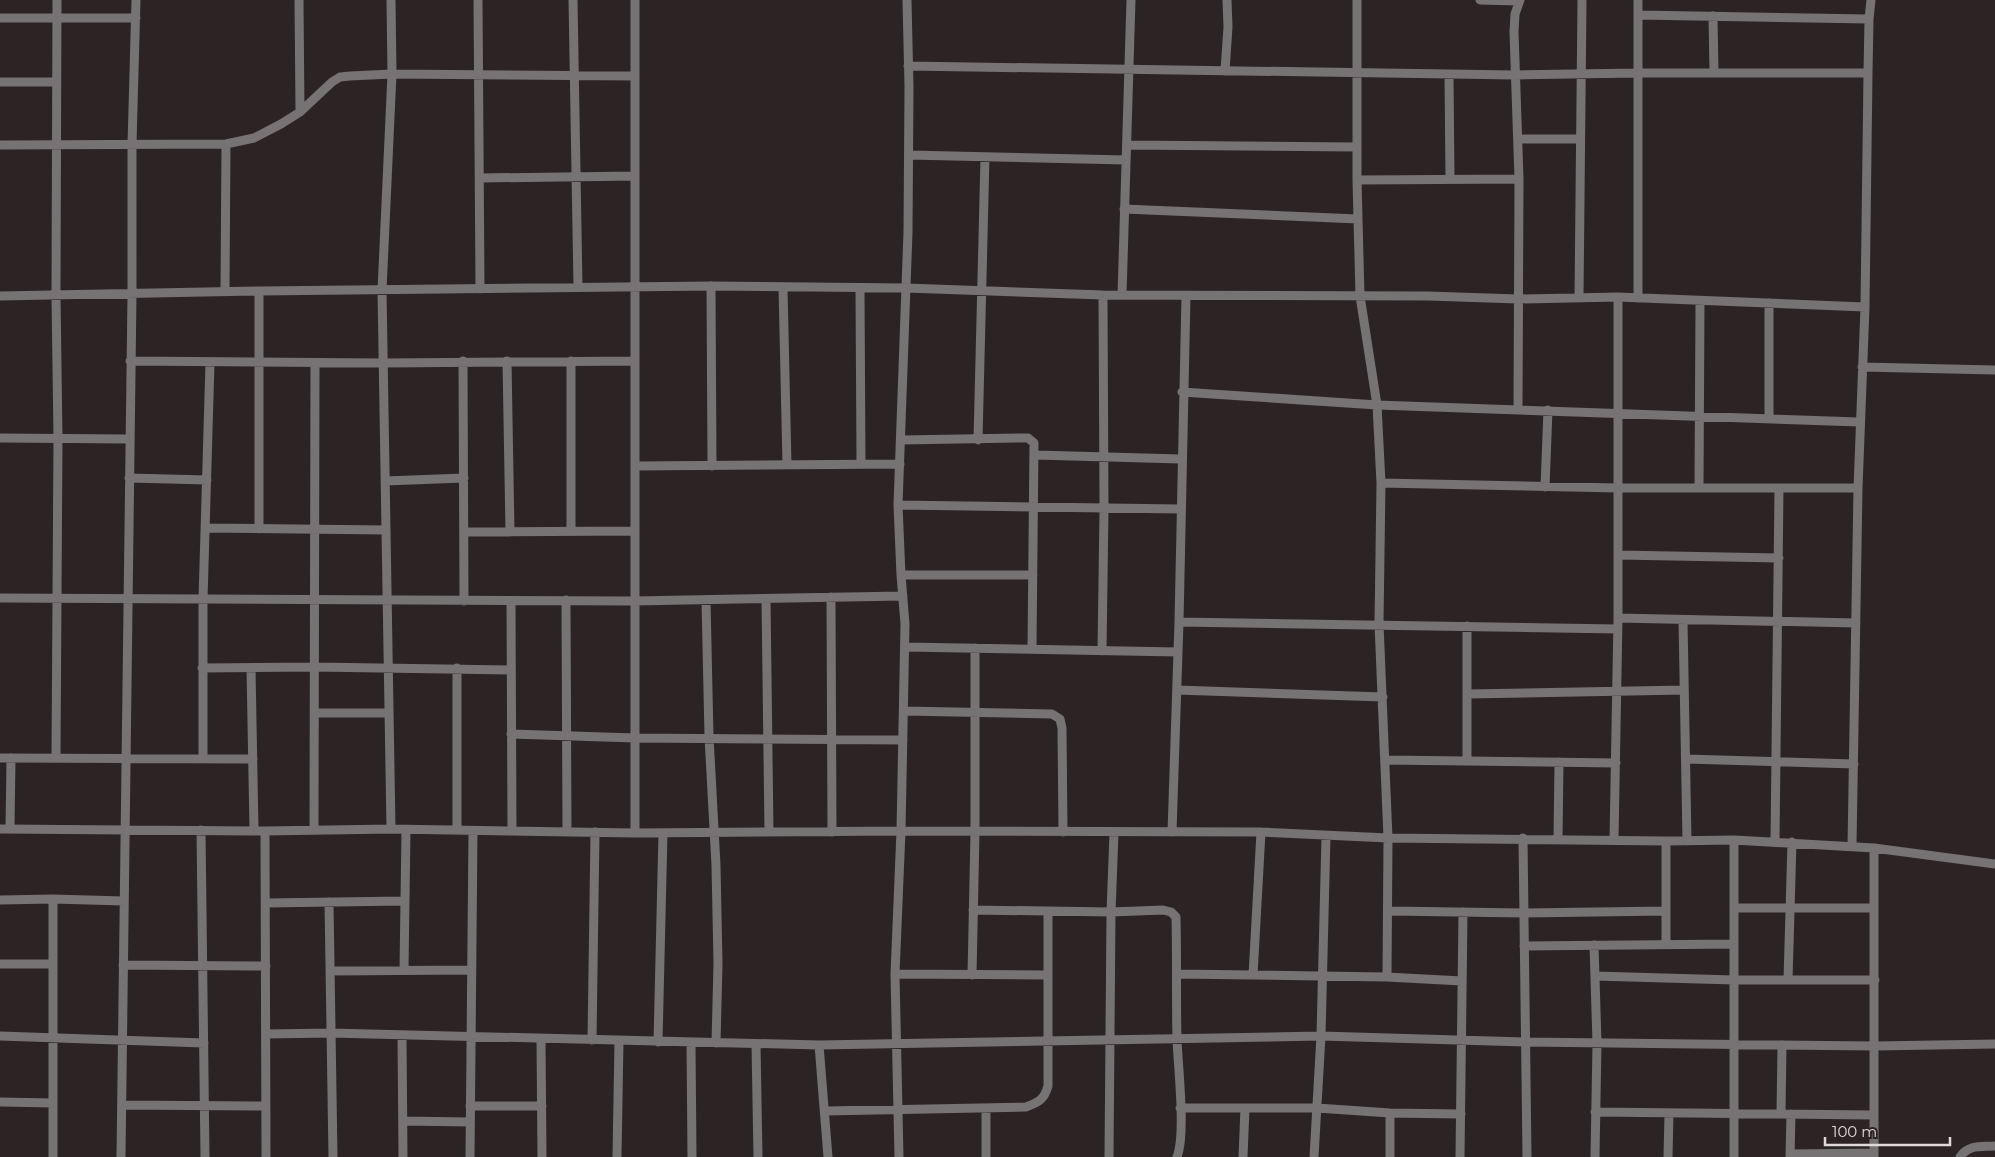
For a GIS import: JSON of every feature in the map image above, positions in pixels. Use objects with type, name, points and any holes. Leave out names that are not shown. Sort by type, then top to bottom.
[{"type":"street","points":[[56,758],[58,438],[56,296],[57,0]]},
{"type":"street","points":[[121,1157],[124,1040],[124,829],[132,294],[132,144],[136,0]]},
{"type":"street","points":[[300,0],[300,112]]},
{"type":"street","points":[[391,0],[392,74],[382,290],[391,829]]},
{"type":"street","points":[[478,0],[480,289]]},
{"type":"street","points":[[574,0],[578,287]]},
{"type":"street","points":[[635,0],[635,833]]},
{"type":"street","points":[[899,1157],[895,974],[902,831],[905,624],[898,505],[909,155],[907,0]]},
{"type":"street","points":[[1122,295],[1131,0]]},
{"type":"street","points":[[1225,71],[1228,27],[1227,0]]},
{"type":"street","points":[[1356,0],[1356,147],[1360,296],[1377,405],[1381,483],[1379,624],[1388,838],[1389,911],[1387,977]]},
{"type":"street","points":[[1480,0],[1520,0],[1515,14],[1514,32],[1519,179],[1518,409]]},
{"type":"street","points":[[1579,298],[1582,0]]},
{"type":"street","points":[[1638,0],[1638,298]]},
{"type":"street","points":[[1852,846],[1859,422],[1865,307],[1869,20],[1871,0]]},
{"type":"street","points":[[1638,15],[1869,20]]},
{"type":"street","points":[[1714,16],[1714,73]]},
{"type":"street","points":[[0,18],[136,18]]},
{"type":"street","points":[[908,66],[1515,75],[1581,73],[1868,73]]},
{"type":"street","points":[[0,145],[226,144],[254,138],[281,124],[300,112],[340,77],[392,74],[635,76]]},
{"type":"street","points":[[1449,74],[1450,179]]},
{"type":"street","points":[[0,82],[56,82]]},
{"type":"street","points":[[1518,139],[1580,139]]},
{"type":"street","points":[[225,291],[226,144]]},
{"type":"street","points":[[1126,146],[1356,147]]},
{"type":"street","points":[[909,155],[1126,160]]},
{"type":"street","points":[[978,440],[984,157]]},
{"type":"street","points":[[480,178],[635,176]]},
{"type":"street","points":[[1357,180],[1519,179]]},
{"type":"street","points":[[1124,209],[1358,219]]},
{"type":"street","points":[[0,296],[259,290],[710,286],[906,288],[1103,295],[1518,299],[1618,297],[1865,307]]},
{"type":"street","points":[[710,286],[712,466]]},
{"type":"street","points":[[783,287],[786,465]]},
{"type":"street","points":[[860,288],[861,464]]},
{"type":"street","points":[[259,290],[260,528]]},
{"type":"street","points":[[1102,651],[1104,509],[1103,295]]},
{"type":"street","points":[[1172,832],[1179,622],[1182,392],[1186,296]]},
{"type":"street","points":[[1614,840],[1618,629],[1618,297]]},
{"type":"street","points":[[1699,488],[1700,301]]},
{"type":"street","points":[[1769,303],[1769,419]]},
{"type":"street","points":[[463,361],[464,601]]},
{"type":"street","points":[[508,361],[510,532]]},
{"type":"street","points":[[570,361],[571,531]]},
{"type":"street","points":[[130,362],[383,363],[635,361]]},
{"type":"street","points":[[203,759],[203,599],[210,362]]},
{"type":"street","points":[[314,830],[315,363]]},
{"type":"street","points":[[1862,367],[1995,370]]},
{"type":"street","points":[[1182,392],[1377,405],[1859,422]]},
{"type":"street","points":[[1545,486],[1548,410]]},
{"type":"street","points":[[0,438],[129,439]]},
{"type":"street","points":[[901,440],[1028,438],[1034,443],[1032,649]]},
{"type":"street","points":[[1035,455],[1182,459]]},
{"type":"street","points":[[635,466],[900,464]]},
{"type":"street","points":[[129,478],[207,480]]},
{"type":"street","points":[[385,481],[464,478]]},
{"type":"street","points":[[1381,483],[1617,488],[1858,488]]},
{"type":"street","points":[[1775,842],[1779,488]]},
{"type":"street","points":[[898,505],[1034,509],[1181,509]]},
{"type":"street","points":[[206,528],[386,530]]},
{"type":"street","points":[[465,532],[634,531]]},
{"type":"street","points":[[1618,555],[1778,558]]},
{"type":"street","points":[[901,575],[1033,575]]},
{"type":"street","points":[[0,598],[314,601],[634,601],[903,596]]},
{"type":"street","points":[[831,598],[832,832]]},
{"type":"street","points":[[766,599],[769,832]]},
{"type":"street","points":[[566,600],[567,832]]},
{"type":"street","points":[[706,600],[709,737],[716,865],[718,964],[716,1043]]},
{"type":"street","points":[[512,601],[512,831]]},
{"type":"street","points":[[1618,618],[1856,624]]},
{"type":"street","points":[[1683,620],[1687,841]]},
{"type":"street","points":[[1179,622],[1618,629]]},
{"type":"street","points":[[1466,626],[1467,761]]},
{"type":"street","points":[[905,647],[1178,652]]},
{"type":"street","points":[[972,975],[975,832],[975,648]]},
{"type":"street","points":[[202,668],[315,667],[511,670]]},
{"type":"street","points":[[251,668],[254,830]]},
{"type":"street","points":[[457,668],[457,830]]},
{"type":"street","points":[[1177,690],[1383,697]]},
{"type":"street","points":[[1467,694],[1684,690]]},
{"type":"street","points":[[904,711],[1052,714],[1060,719],[1062,728],[1063,832]]},
{"type":"street","points":[[315,713],[389,713]]},
{"type":"street","points":[[511,734],[635,738],[709,737],[903,740]]},
{"type":"street","points":[[0,758],[253,759]]},
{"type":"street","points":[[10,829],[11,758]]},
{"type":"street","points":[[1686,759],[1854,764]]},
{"type":"street","points":[[1386,760],[1616,763]]},
{"type":"street","points":[[1558,839],[1559,762]]},
{"type":"street","points":[[0,829],[265,831],[391,829],[635,833],[902,831],[1261,832],[1388,838],[1734,840],[1874,848],[1995,864]]},
{"type":"street","points":[[201,830],[205,1157]]},
{"type":"street","points":[[404,970],[406,830]]},
{"type":"street","points":[[265,831],[266,1157]]},
{"type":"street","points":[[470,1157],[473,831]]},
{"type":"street","points":[[592,1040],[595,832]]},
{"type":"street","points":[[1253,975],[1261,832]]},
{"type":"street","points":[[658,1042],[662,833]]},
{"type":"street","points":[[1109,1157],[1111,912],[1114,833]]},
{"type":"street","points":[[1314,1157],[1322,1036],[1326,836]]},
{"type":"street","points":[[1523,838],[1527,1157]]},
{"type":"street","points":[[1734,840],[1734,1157]]},
{"type":"street","points":[[1666,841],[1666,944]]},
{"type":"street","points":[[1788,980],[1792,842]]},
{"type":"street","points":[[1782,1045],[1790,1156],[1874,1155],[1874,848]]},
{"type":"street","points":[[0,900],[124,901]]},
{"type":"street","points":[[53,900],[54,1157]]},
{"type":"street","points":[[266,903],[404,901]]},
{"type":"street","points":[[329,902],[333,1157]]},
{"type":"street","points":[[1734,908],[1874,908]]},
{"type":"street","points":[[973,910],[1048,912],[1163,910],[1172,912],[1176,917],[1177,1038],[1180,1108],[1180,1149],[1177,1157]]},
{"type":"street","points":[[1389,911],[1524,913],[1666,911]]},
{"type":"street","points":[[825,1111],[1026,1107],[1040,1102],[1045,1097],[1048,1086],[1048,912]]},
{"type":"street","points":[[1460,1157],[1463,912]]},
{"type":"street","points":[[1524,946],[1734,944]]},
{"type":"street","points":[[1594,945],[1597,1043],[1595,1157]]},
{"type":"street","points":[[0,964],[53,964]]},
{"type":"street","points":[[124,965],[266,966]]},
{"type":"street","points":[[330,971],[471,970]]},
{"type":"street","points":[[895,974],[1048,975]]},
{"type":"street","points":[[1177,974],[1387,977],[1462,981]]},
{"type":"street","points":[[1595,976],[1734,980],[1874,980]]},
{"type":"street","points":[[266,1034],[330,1033],[819,1045],[1322,1036],[1597,1043],[1875,1046],[1995,1044]]},
{"type":"street","points":[[402,1035],[402,1157]]},
{"type":"street","points":[[0,1036],[55,1036],[204,1043]]},
{"type":"street","points":[[541,1039],[542,1157]]},
{"type":"street","points":[[618,1157],[619,1041]]},
{"type":"street","points":[[691,1042],[692,1157]]},
{"type":"street","points":[[756,1044],[758,1157]]},
{"type":"street","points":[[819,1045],[828,1157]]},
{"type":"street","points":[[0,1102],[53,1103]]},
{"type":"street","points":[[122,1105],[265,1106]]},
{"type":"street","points":[[470,1106],[542,1106]]},
{"type":"street","points":[[986,1108],[986,1157]]},
{"type":"street","points":[[1180,1108],[1317,1108],[1390,1113],[1461,1114]]},
{"type":"street","points":[[1243,1157],[1245,1108]]},
{"type":"street","points":[[1595,1112],[1874,1115]]},
{"type":"street","points":[[1668,1157],[1669,1112]]},
{"type":"street","points":[[1390,1113],[1390,1157]]},
{"type":"street","points":[[403,1121],[470,1122]]},
{"type":"street","points":[[1960,1157],[1965,1150],[1974,1147],[1995,1146]]}]
